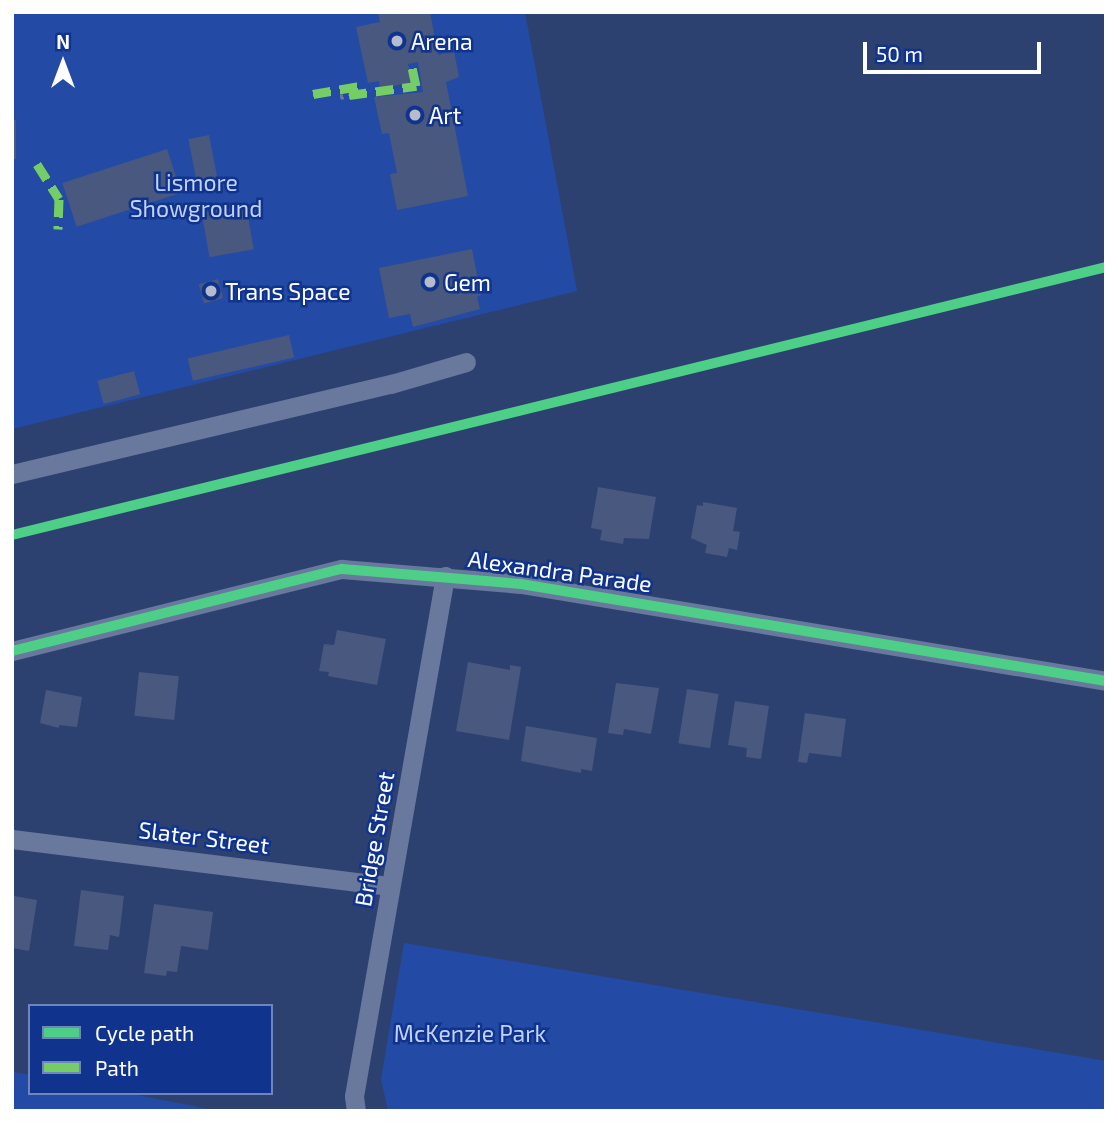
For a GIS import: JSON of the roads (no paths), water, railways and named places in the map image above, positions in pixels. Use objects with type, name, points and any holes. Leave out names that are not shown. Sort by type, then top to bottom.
[{"type":"street","points":[[12,474],[391,384],[466,362]]},
{"type":"street","name":"Alexandra Parade","points":[[12,652],[342,569],[520,584],[1106,681]]},
{"type":"street","name":"Bridge Street","points":[[356,1111],[354,1096],[445,576]]},
{"type":"street","name":"Slater Street","points":[[12,839],[390,886]]},
{"type":"place","name":"Arena","points":[[397,41]]},
{"type":"place","name":"Art","points":[[415,115]]},
{"type":"place","name":"Gem","points":[[430,282]]},
{"type":"place","name":"Trans Space","points":[[211,291]]},
{"type":"park label","name":"Lismore Showground","points":[[196,195]]},
{"type":"park label","name":"McKenzie Park","points":[[470,1033]]}]
